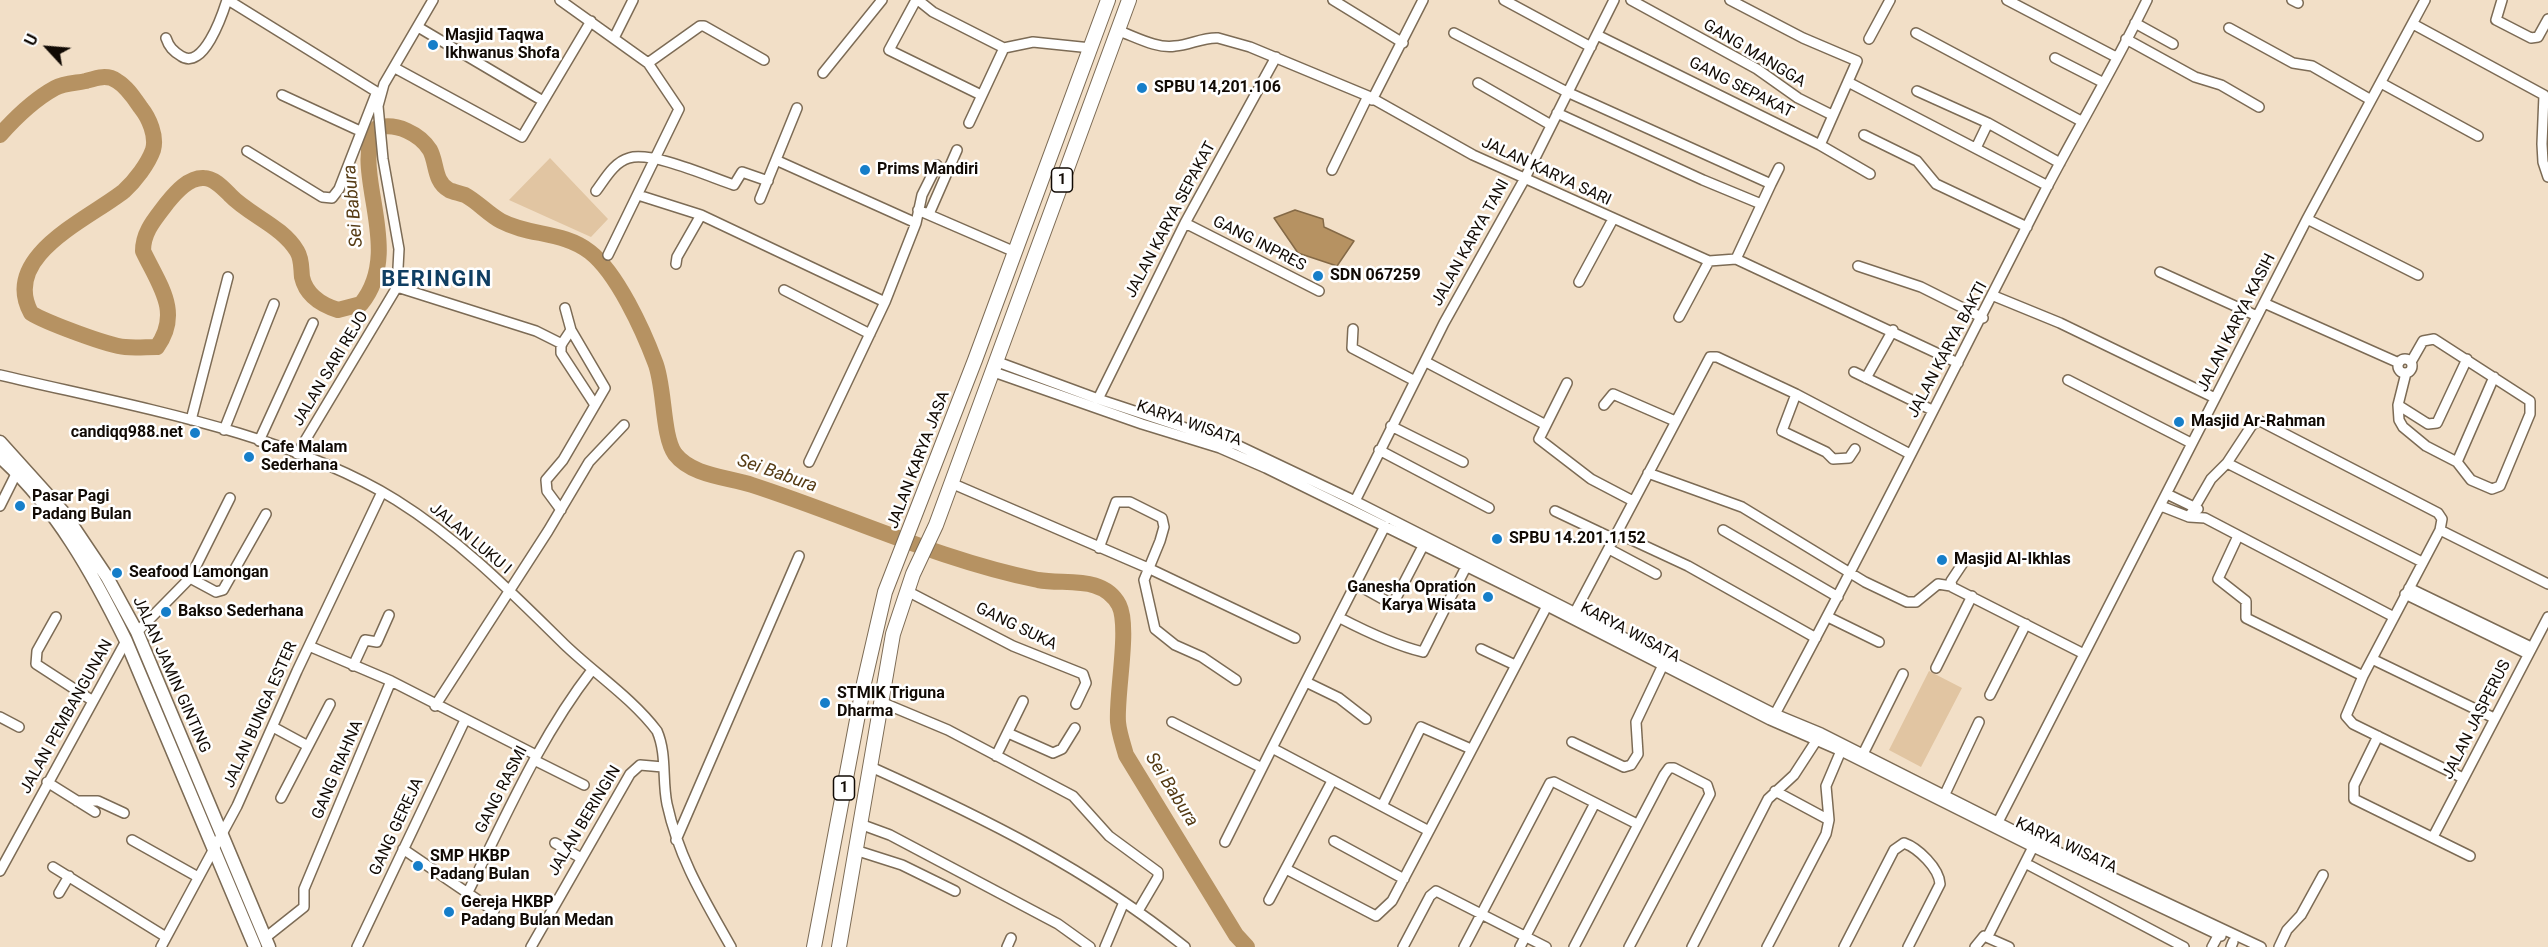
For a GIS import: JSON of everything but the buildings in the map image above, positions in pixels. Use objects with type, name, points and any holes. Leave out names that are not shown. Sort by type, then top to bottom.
[{"type":"highway","name":"JALAN KARYA JASA","points":[[814,947],[875,628],[893,568],[1015,252],[1108,0]]},
{"type":"highway","name":"1","points":[[839,947],[893,634],[907,591],[936,525],[1129,0]]},
{"type":"highway","points":[[875,628],[893,634]]},
{"type":"main road","name":"JALAN JAMIN GINTING","points":[[0,442],[64,513],[107,577],[137,632],[267,943]]},
{"type":"main road","name":"JALAN JAMIN GINTING","points":[[0,457],[16,472],[56,519],[78,550],[126,641],[255,947]]},
{"type":"street","points":[[166,38],[171,49],[184,59],[194,59],[200,56],[218,25],[227,0],[378,94]]},
{"type":"street","points":[[247,151],[329,199],[334,197],[360,131],[378,94],[433,0]]},
{"type":"street","points":[[560,0],[648,63],[680,109],[608,255]]},
{"type":"street","points":[[614,38],[633,0]]},
{"type":"street","points":[[823,73],[882,0]]},
{"type":"street","points":[[980,94],[889,50],[917,0],[933,12],[1004,48],[1033,42],[1091,48]]},
{"type":"street","points":[[1334,0],[1403,43]]},
{"type":"street","points":[[1332,170],[1370,98],[1403,43],[1423,0]]},
{"type":"street","points":[[1504,0],[1591,47]]},
{"type":"street","name":"JALAN KARYA TANI","points":[[1355,501],[1391,426],[1524,180],[1614,0]]},
{"type":"street","name":"GANG MANGGA","points":[[1631,0],[1757,69],[1798,98],[1832,115]]},
{"type":"street","points":[[1730,0],[1803,38],[1857,61],[1820,145]]},
{"type":"street","points":[[1869,39],[1890,0]]},
{"type":"street","points":[[2007,0],[2116,57]]},
{"type":"street","name":"JALAN KARYA BAKTI","points":[[1775,714],[1828,617],[1933,408],[1983,318],[2048,186],[2146,0]]},
{"type":"street","name":"JALAN KARYA KASIH","points":[[1998,822],[2161,506],[2191,442],[2307,219],[2425,0]]},
{"type":"street","points":[[2502,0],[2496,20],[2532,38],[2538,38],[2548,19]]},
{"type":"street","points":[[395,68],[519,138],[526,134],[543,100],[591,21]]},
{"type":"street","points":[[2135,24],[2173,44]]},
{"type":"street","points":[[2413,24],[2544,95],[2541,144],[2548,177]]},
{"type":"street","points":[[648,63],[700,26],[704,26],[764,60]]},
{"type":"street","points":[[418,27],[543,100]]},
{"type":"street","points":[[2229,28],[2293,63],[2312,66],[2371,100]]},
{"type":"street","name":"JALAN KARYA SARI","points":[[1119,31],[1164,46],[1175,46],[1209,37],[1218,38],[1276,57],[1370,98],[1524,180],[1708,261],[1736,259],[1893,330],[1958,363]]},
{"type":"street","points":[[1454,33],[1567,92],[1771,184]]},
{"type":"street","points":[[1916,33],[2082,121]]},
{"type":"street","name":"GANG SEPAKAT","points":[[1597,34],[1820,145],[1870,174]]},
{"type":"street","points":[[2126,39],[2195,77],[2221,85],[2259,107]]},
{"type":"street","points":[[969,123],[1004,48]]},
{"type":"street","name":"JALAN KARYA SEPAKAT","points":[[1098,399],[1185,223],[1276,57]]},
{"type":"street","points":[[2055,58],[2102,82]]},
{"type":"street","points":[[1478,82],[1551,124]]},
{"type":"street","points":[[1848,82],[2048,186]]},
{"type":"street","points":[[2380,83],[2478,136]]},
{"type":"street","points":[[1917,91],[1988,123],[2060,163]]},
{"type":"street","name":"JALAN SARI REJO","points":[[297,454],[397,287],[399,249],[383,159],[378,94]]},
{"type":"street","points":[[282,95],[360,131]]},
{"type":"street","points":[[760,200],[797,108]]},
{"type":"street","points":[[1557,113],[1761,204]]},
{"type":"street","points":[[1976,148],[1988,123]]},
{"type":"street","points":[[1864,135],[1917,161],[1936,184],[2027,227]]},
{"type":"street","points":[[929,214],[957,150]]},
{"type":"street","points":[[596,191],[612,170],[628,158],[655,159],[734,185],[742,172],[768,181]]},
{"type":"street","points":[[778,160],[916,224]]},
{"type":"street","points":[[809,462],[885,302],[937,165]]},
{"type":"street","points":[[1736,259],[1779,168]]},
{"type":"street","points":[[638,195],[701,215],[885,302]]},
{"type":"street","points":[[918,210],[1015,252]]},
{"type":"street","points":[[676,264],[677,257],[701,215]]},
{"type":"street","points":[[1579,282],[1613,219]]},
{"type":"street","points":[[2307,219],[2418,275]]},
{"type":"street","name":"GANG INPRES","points":[[1185,223],[1319,291]]},
{"type":"street","points":[[1679,317],[1708,261]]},
{"type":"street","points":[[1858,266],[1928,290],[1983,318]]},
{"type":"street","points":[[2160,272],[2258,316]]},
{"type":"street","points":[[191,420],[228,277]]},
{"type":"street","points":[[397,287],[526,328],[562,344]]},
{"type":"street","points":[[784,291],[870,334]]},
{"type":"street","points":[[1994,296],[2060,323],[2215,398]]},
{"type":"street","points":[[2264,303],[2399,363]]},
{"type":"street","points":[[224,430],[274,304]]},
{"type":"street","points":[[561,510],[547,491],[546,480],[563,460],[604,390],[604,384],[571,330],[565,308]]},
{"type":"street","points":[[259,441],[313,323]]},
{"type":"street","points":[[571,330],[561,349],[595,405]]},
{"type":"street","points":[[1353,330],[1352,348],[1416,381]]},
{"type":"street","points":[[1866,378],[1893,330]]},
{"type":"street","points":[[2430,338],[2467,359],[2530,401],[2532,406],[2503,481],[2496,488],[2487,488],[2471,480],[2457,462],[2406,432],[2399,420],[2398,405],[2406,373],[2412,369],[2411,362],[2423,341],[2430,338]]},
{"type":"street","points":[[1575,612],[1710,357],[1717,357],[1796,394],[1910,454]]},
{"type":"street","points":[[2399,363],[2406,359],[2411,362]]},
{"type":"street","points":[[2398,405],[2428,424],[2437,423],[2467,359]]},
{"type":"street","points":[[1426,362],[1546,425]]},
{"type":"street","points":[[2399,363],[2400,371],[2406,373]]},
{"type":"street","name":"KARYA WISATA","points":[[993,366],[1237,445],[1355,501],[1819,737]]},
{"type":"street","name":"KARYA WISATA","points":[[993,366],[1142,424],[1220,448],[1547,606],[1662,667],[1843,748],[2033,847],[2219,934],[2232,944],[2245,947]]},
{"type":"street","points":[[1854,372],[1933,408]]},
{"type":"street","name":"JALAN LUKU I","points":[[0,375],[191,420],[297,454],[382,492],[456,542],[657,731],[663,748],[666,801],[676,840],[692,878],[731,947]]},
{"type":"street","points":[[2457,462],[2494,377]]},
{"type":"street","points":[[2067,380],[2191,442]]},
{"type":"street","points":[[1567,383],[1540,436],[1540,441],[1591,479],[1633,501]]},
{"type":"street","points":[[1604,405],[1613,394],[1675,421]]},
{"type":"street","points":[[1796,394],[1781,428],[1782,432],[1835,459],[1849,458],[1855,449]]},
{"type":"street","points":[[2189,517],[2211,479],[2227,463],[2252,425],[2264,422],[2434,510],[2442,519],[2440,530],[2363,676],[2346,716],[2353,724],[2463,778]]},
{"type":"street","points":[[435,706],[561,510],[589,462],[624,425]]},
{"type":"street","points":[[1391,426],[1463,462]]},
{"type":"street","points":[[1379,450],[1489,508]]},
{"type":"street","points":[[2227,463],[2422,562]]},
{"type":"street","points":[[0,506],[16,472]]},
{"type":"street","points":[[1648,473],[1742,507],[1865,582],[1912,603],[1920,600],[1936,585],[1951,586],[2084,654]]},
{"type":"street","points":[[951,483],[1148,568],[1295,638]]},
{"type":"street","name":"JALAN BUNGA ESTER","points":[[161,947],[223,835],[382,492]]},
{"type":"street","points":[[2167,494],[2195,506],[2205,519]]},
{"type":"street","points":[[137,632],[190,578],[230,498]]},
{"type":"street","points":[[1099,548],[1116,502],[1130,501],[1164,521],[1160,541],[1144,580],[1145,593],[1158,634],[1202,657],[1236,680]]},
{"type":"street","points":[[2161,506],[2189,517],[2205,519],[2394,617]]},
{"type":"street","points":[[1555,511],[1688,566],[1816,638]]},
{"type":"street","points":[[190,578],[216,592],[223,590],[266,514]]},
{"type":"street","points":[[1225,842],[1385,526]]},
{"type":"street","points":[[1723,530],[1838,597]]},
{"type":"street","points":[[2440,530],[2548,584]]},
{"type":"street","points":[[2238,536],[2218,579],[2246,601],[2246,618],[2363,676]]},
{"type":"street","points":[[1356,584],[1392,603],[1423,546]]},
{"type":"street","points":[[1609,549],[1656,574]]},
{"type":"street","points":[[676,840],[798,556]]},
{"type":"street","points":[[1951,586],[1965,560]]},
{"type":"street","points":[[1340,618],[1392,644],[1403,644],[1423,652],[1466,567]]},
{"type":"street","name":"GANG SUKA","points":[[907,591],[1013,646],[1083,674],[1086,683],[1076,704]]},
{"type":"street","points":[[2407,591],[2530,650]]},
{"type":"street","points":[[1936,668],[1972,596]]},
{"type":"street","points":[[1286,869],[1376,916],[1392,901],[1547,606]]},
{"type":"street","points":[[352,666],[365,640],[377,642],[389,615]]},
{"type":"street","points":[[56,617],[38,651],[36,664],[93,701]]},
{"type":"street","points":[[1828,617],[1879,642]]},
{"type":"street","name":"JALAN JASPERUS","points":[[2433,837],[2548,617]]},
{"type":"street","points":[[1990,695],[2026,624]]},
{"type":"street","name":"JALAN PEMBANGUNAN","points":[[0,870],[126,641]]},
{"type":"street","points":[[309,646],[408,688],[409,692],[584,785]]},
{"type":"street","points":[[1481,649],[1515,665]]},
{"type":"street","points":[[2372,659],[2494,718]]},
{"type":"street","points":[[1572,742],[1624,767],[1631,765],[1638,754],[1636,722],[1662,667]]},
{"type":"street","name":"GANG RASMI","points":[[468,892],[535,757],[573,694],[592,670]]},
{"type":"street","points":[[1863,754],[1903,674]]},
{"type":"street","name":"GANG RIAHNA","points":[[267,943],[304,907],[303,891],[391,681]]},
{"type":"street","points":[[1306,682],[1339,698],[1366,719]]},
{"type":"street","points":[[996,756],[1023,701]]},
{"type":"street","points":[[881,702],[948,730],[1073,796],[1109,836],[1158,872],[1158,877],[1138,911]]},
{"type":"street","points":[[281,798],[330,704]]},
{"type":"street","points":[[0,717],[19,727]]},
{"type":"street","name":"GANG GEREJA","points":[[357,947],[465,720]]},
{"type":"street","points":[[1172,722],[1262,768]]},
{"type":"street","points":[[1944,796],[1979,722]]},
{"type":"street","points":[[1382,806],[1421,727],[1470,749]]},
{"type":"street","points":[[273,728],[308,746]]},
{"type":"street","points":[[1008,733],[1047,753],[1057,753],[1075,728]]},
{"type":"street","points":[[2378,736],[2354,786],[2352,796],[2358,802],[2470,856]]},
{"type":"street","points":[[1692,947],[1775,791],[1794,775],[1819,737]]},
{"type":"street","points":[[1272,748],[1429,831]]},
{"type":"street","points":[[1767,947],[1821,845],[1829,820],[1826,786],[1843,748],[1863,754],[1944,796],[2261,947]]},
{"type":"street","name":"JALAN BERINGIN","points":[[531,947],[634,769],[645,764],[663,767]]},
{"type":"street","points":[[871,767],[981,817],[1072,867],[1138,911],[1185,947]]},
{"type":"street","points":[[1574,947],[1637,824],[1669,768],[1690,776],[1709,789],[1708,798],[1629,947]]},
{"type":"street","points":[[1269,900],[1332,781]]},
{"type":"street","points":[[47,782],[95,813]]},
{"type":"street","points":[[1464,947],[1550,783],[1554,782],[1637,824]]},
{"type":"street","points":[[1775,791],[1829,820]]},
{"type":"street","points":[[77,801],[98,801],[124,813]]},
{"type":"street","points":[[1520,947],[1594,803]]},
{"type":"street","points":[[860,824],[890,835],[1058,924],[1090,947]]},
{"type":"street","points":[[132,840],[198,878]]},
{"type":"street","points":[[1334,841],[1404,879]]},
{"type":"street","points":[[555,843],[581,858]]},
{"type":"street","points":[[1844,947],[1894,850],[1904,843],[1919,852],[1938,875],[1940,884],[1908,947]]},
{"type":"street","points":[[1988,936],[2033,847]]},
{"type":"street","points":[[403,849],[494,911]]},
{"type":"street","points":[[855,850],[902,865],[955,891]]},
{"type":"street","points":[[2025,863],[2184,947]]},
{"type":"street","points":[[53,867],[166,937]]},
{"type":"street","points":[[2279,947],[2323,875]]},
{"type":"street","points":[[58,893],[69,876]]},
{"type":"street","points":[[1403,947],[1436,891],[1546,947]]},
{"type":"street","points":[[1105,947],[1124,902]]},
{"type":"street","points":[[2212,947],[2219,934]]},
{"type":"street","points":[[1975,947],[1981,938],[1988,936],[2009,947]]},
{"type":"shaded area","points":[[550,158],[608,219],[591,237],[509,200]]},
{"type":"shaded area","points":[[1295,210],[1323,219],[1324,227],[1354,241],[1337,266],[1298,253],[1274,218]]},
{"type":"shaded area","points":[[1929,671],[1962,688],[1921,767],[1889,750]]},
{"type":"waterway","name":"Sei Babura","points":[[0,135],[40,98],[66,84],[105,77],[121,83],[130,93],[152,128],[154,145],[151,155],[137,177],[124,191],[71,227],[38,257],[28,274],[25,293],[31,313],[77,333],[117,346],[157,347],[168,322],[168,310],[161,287],[143,251],[145,237],[167,203],[183,186],[198,178],[208,178],[283,235],[291,242],[300,257],[302,277],[307,289],[326,305],[338,310],[361,304],[373,282],[378,259],[378,235],[369,165],[370,145],[377,128],[399,128],[414,134],[430,150],[438,177],[444,187],[465,195],[501,221],[512,226],[569,240],[580,245],[600,261],[628,303],[650,349],[661,384],[671,446],[675,454],[691,467],[788,497],[965,561],[1038,580],[1094,585],[1104,589],[1112,596],[1119,605],[1122,615],[1123,644],[1118,722],[1126,755],[1236,935],[1247,947]]},
{"type":"place","name":"Masjid Taqwa Ikhwanus Shofa","points":[[433,45]]},
{"type":"place","name":"SPBU 14,201.106","points":[[1142,88]]},
{"type":"place","name":"Prims Mandiri","points":[[865,170]]},
{"type":"place","name":"SDN 067259","points":[[1318,276]]},
{"type":"place","name":"Masjid Ar-Rahman","points":[[2179,422]]},
{"type":"place","name":"candiqq988.net","points":[[195,433]]},
{"type":"place","name":"Cafe Malam Sederhana","points":[[249,457]]},
{"type":"place","name":"Pasar Pagi Padang Bulan","points":[[20,506]]},
{"type":"place","name":"SPBU 14.201.1152","points":[[1497,539]]},
{"type":"place","name":"Masjid Al-Ikhlas","points":[[1942,560]]},
{"type":"place","name":"Seafood Lamongan","points":[[117,573]]},
{"type":"place","name":"Ganesha Opration Karya Wisata","points":[[1488,597]]},
{"type":"place","name":"Bakso Sederhana","points":[[166,612]]},
{"type":"place","name":"STMIK Triguna Dharma","points":[[825,703]]},
{"type":"place","name":"SMP HKBP Padang Bulan","points":[[418,866]]},
{"type":"place","name":"Gereja HKBP Padang Bulan Medan","points":[[449,912]]},
{"type":"district","name":"BERINGIN","points":[[437,280]]}]
